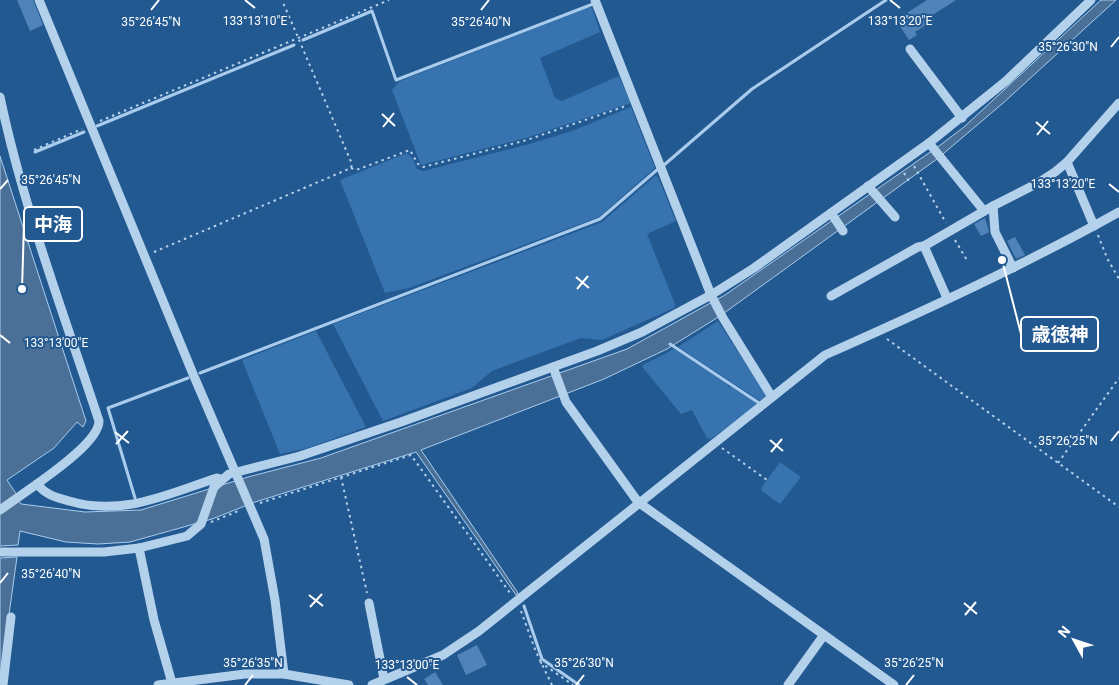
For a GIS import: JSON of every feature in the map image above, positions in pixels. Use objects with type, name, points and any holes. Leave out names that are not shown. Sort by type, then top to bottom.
[{"type":"street","points":[[39,0],[144,256],[252,506],[264,539],[270,566],[284,674]]},
{"type":"street","points":[[595,0],[637,102],[712,297],[772,397]]},
{"type":"street","points":[[0,552],[104,552],[139,548],[187,536],[200,525],[212,490],[219,481],[300,456],[554,369],[642,332],[712,297],[870,189],[930,145],[1091,0]]},
{"type":"street","points":[[910,49],[962,118]]},
{"type":"street","points":[[0,97],[10,144],[24,191],[99,421],[96,432],[68,463],[0,510]]},
{"type":"street","points":[[831,296],[918,246],[924,246],[988,208],[1038,183],[1055,172],[1067,162],[1119,103]]},
{"type":"street","points":[[930,145],[988,208],[995,232],[1013,268]]},
{"type":"street","points":[[1067,162],[1094,226]]},
{"type":"street","points":[[870,189],[895,218]]},
{"type":"street","points":[[372,685],[443,655],[824,355],[880,332],[947,298],[1013,268],[1119,212]]},
{"type":"street","points":[[832,215],[842,229]]},
{"type":"street","points":[[924,246],[947,298]]},
{"type":"street","points":[[554,369],[564,396],[638,502],[894,685]]},
{"type":"street","points":[[37,484],[45,494],[86,506],[119,507],[136,505],[216,478],[219,481]]},
{"type":"street","points":[[139,548],[154,620],[172,683]]},
{"type":"street","points":[[369,603],[384,679]]},
{"type":"street","points":[[3,685],[11,616]]},
{"type":"street","points":[[788,685],[824,635]]},
{"type":"street","points":[[158,685],[196,682],[246,674],[284,674],[349,685]]},
{"type":"path","points":[[144,256],[348,172],[351,168],[352,164],[282,0]]},
{"type":"path","points":[[34,150],[390,0]]},
{"type":"path","points":[[351,168],[356,170],[408,150],[411,150],[419,165],[423,167],[527,140],[583,123],[637,102]]},
{"type":"path","points":[[912,162],[968,262]]},
{"type":"path","points":[[902,170],[908,180]]},
{"type":"path","points":[[1094,226],[1107,258],[1119,279]]},
{"type":"path","points":[[880,332],[1119,507]]},
{"type":"path","points":[[1058,463],[1119,378]]},
{"type":"path","points":[[713,442],[767,480]]},
{"type":"path","points":[[200,525],[341,477],[412,456],[515,599],[540,661],[552,685]]},
{"type":"path","points":[[341,477],[369,603]]},
{"type":"path","points":[[540,661],[573,685]]},
{"type":"shaded area","points":[[1101,0],[1116,0],[1002,104],[937,159],[720,316],[667,349],[604,379],[421,450],[518,593],[516,595],[416,452],[255,502],[212,519],[130,542],[98,544],[66,542],[20,531],[18,545],[0,546],[0,512],[18,500],[21,504],[85,512],[141,510],[248,477],[321,458],[627,349],[725,295],[939,146],[964,127]]},
{"type":"shaded area","points":[[589,7],[592,8],[600,32],[540,58],[555,98],[562,101],[619,76],[631,103],[526,138],[421,165],[392,90],[400,81]]},
{"type":"shaded area","points":[[631,107],[655,168],[599,217],[409,288],[385,293],[340,180],[407,153],[413,159],[417,169],[423,171],[526,145],[572,131]]},
{"type":"shaded area","points":[[0,156],[86,421],[83,427],[77,422],[54,448],[7,480],[17,495],[0,507]]},
{"type":"shaded area","points":[[655,176],[658,177],[676,221],[647,234],[675,304],[674,308],[602,340],[581,338],[492,371],[472,388],[383,421],[333,324],[602,222]]},
{"type":"shaded area","points":[[718,321],[767,396],[760,401],[678,347]]},
{"type":"shaded area","points":[[316,331],[366,427],[308,448],[280,454],[242,360]]},
{"type":"shaded area","points":[[674,349],[728,384],[728,387],[731,386],[756,402],[756,405],[711,439],[707,438],[692,410],[681,414],[643,368],[643,365]]},
{"type":"shaded area","points":[[780,462],[801,477],[780,504],[762,491],[761,488]]},
{"type":"shaded area","points":[[17,557],[0,679],[0,558]]},
{"type":"building","points":[[17,0],[33,0],[43,25],[30,31]]},
{"type":"building","points":[[927,0],[956,0],[931,16],[934,20],[915,32],[917,35],[909,40],[896,20]]},
{"type":"building","points":[[985,218],[989,232],[981,236],[974,224]]},
{"type":"building","points":[[1015,237],[1025,255],[1016,259],[1007,241]]},
{"type":"building","points":[[477,645],[487,665],[466,675],[457,655]]},
{"type":"building","points":[[435,672],[443,685],[428,685],[424,679]]},
{"type":"waterway","points":[[664,165],[752,89],[886,0]]},
{"type":"waterway","points":[[303,40],[372,11],[396,80],[593,4]]},
{"type":"waterway","points":[[97,126],[294,45]]},
{"type":"waterway","points":[[35,152],[84,132]]},
{"type":"waterway","points":[[200,373],[600,219],[658,169]]},
{"type":"waterway","points":[[670,344],[759,403]]},
{"type":"waterway","points":[[135,498],[108,408],[188,378]]},
{"type":"waterway","points":[[524,606],[542,659],[579,685]]},
{"type":"place","name":"歳徳神","points":[[1002,260]]},
{"type":"place","name":"中海","points":[[22,289]]}]
